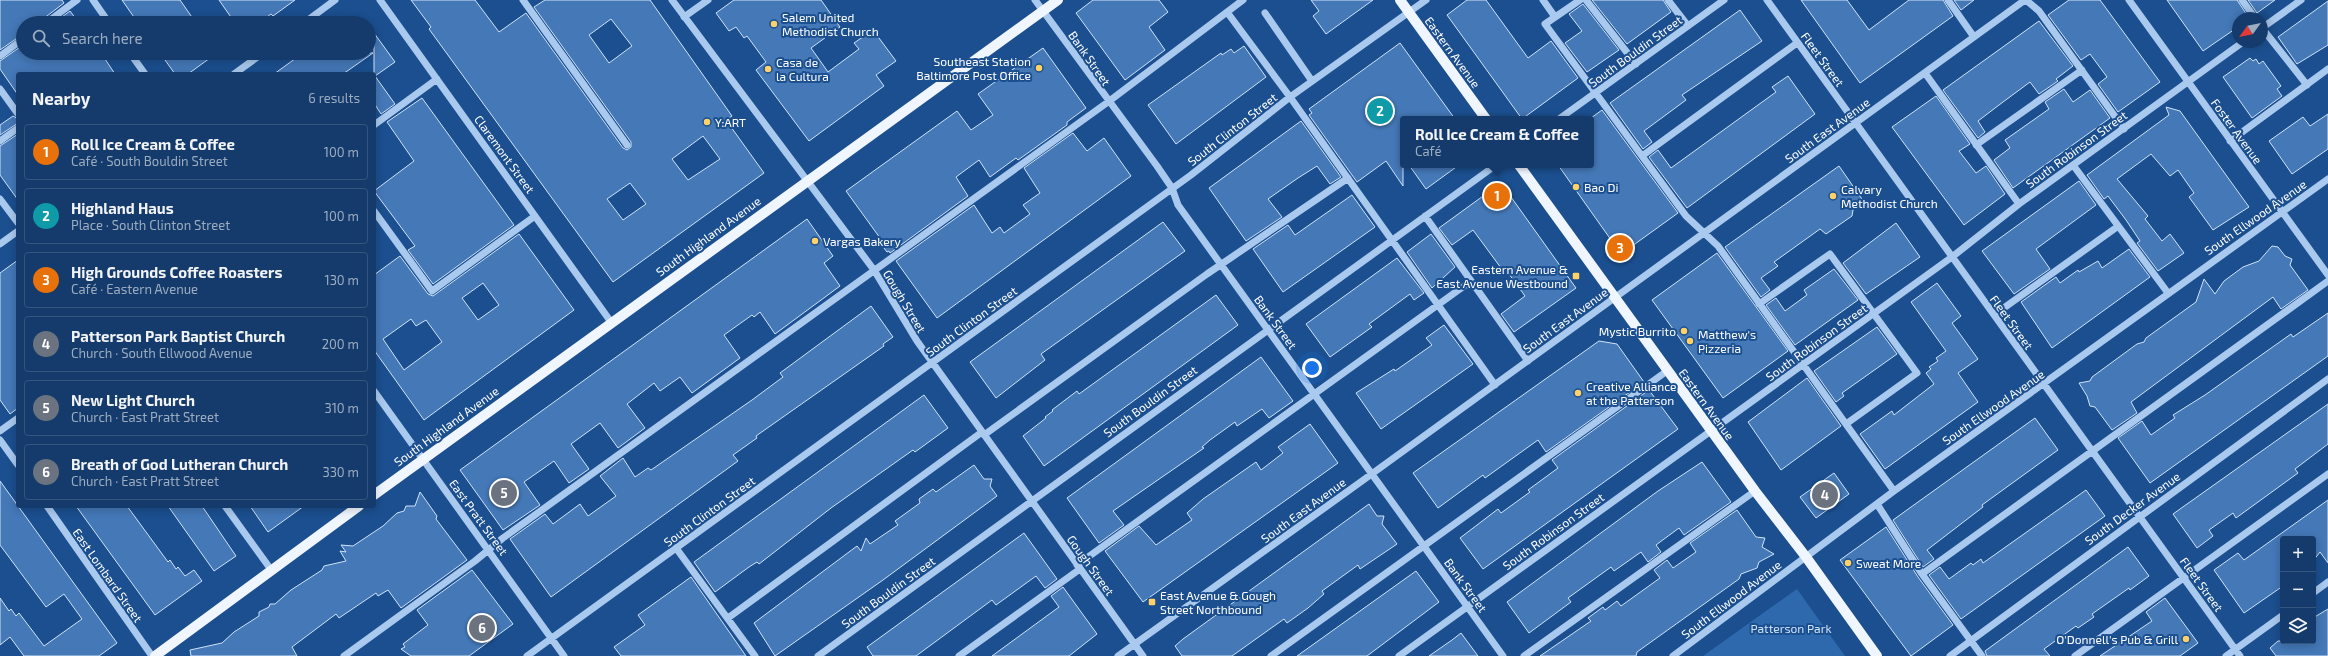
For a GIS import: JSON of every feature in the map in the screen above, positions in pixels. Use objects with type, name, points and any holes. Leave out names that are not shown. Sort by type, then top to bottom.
[{"type":"main road","name":"South Highland Avenue","points":[[376,494],[1058,0]]},
{"type":"main road","name":"Eastern Avenue","points":[[1400,0],[1484,116]]},
{"type":"main road","name":"Eastern Avenue","points":[[1521,168],[1711,431],[1806,557],[1877,656]]},
{"type":"main road","points":[[154,656],[356,508]]},
{"type":"street","points":[[56,16],[78,0]]},
{"type":"street","points":[[93,0],[104,16]]},
{"type":"street","points":[[313,16],[335,0]]},
{"type":"street","name":"Claremont Street","points":[[380,0],[611,322]]},
{"type":"street","points":[[523,0],[627,145]]},
{"type":"street","name":"Gough Street","points":[[672,0],[874,270],[932,363],[1143,656]]},
{"type":"street","points":[[684,17],[708,0]]},
{"type":"street","name":"Bank Street","points":[[1035,0],[1172,188],[1178,205],[1503,656]]},
{"type":"street","points":[[344,656],[489,549],[1108,102],[1243,0]]},
{"type":"street","name":"South Clinton Street","points":[[527,656],[1172,188],[1290,97],[1426,0]]},
{"type":"street","points":[[1543,0],[1555,17]]},
{"type":"street","points":[[1580,0],[1544,24],[1596,92],[1686,216],[1718,246],[1894,491]]},
{"type":"street","points":[[1586,0],[1636,64]]},
{"type":"street","points":[[1668,0],[1688,26]]},
{"type":"street","name":"South Bouldin Street","points":[[1563,116],[1724,0]]},
{"type":"street","name":"Fleet Street","points":[[1767,0],[2240,656]]},
{"type":"street","points":[[1948,0],[1974,37]]},
{"type":"street","points":[[2025,0],[2039,11],[2124,129]]},
{"type":"street","name":"South East Avenue","points":[[1118,656],[1373,474],[2025,0]]},
{"type":"street","name":"Foster Avenue","points":[[2129,0],[2328,275]]},
{"type":"street","points":[[2242,0],[2251,12]]},
{"type":"street","points":[[2268,24],[2301,0]]},
{"type":"street","points":[[1227,12],[1290,97],[1495,385]]},
{"type":"street","points":[[1265,13],[1312,81]]},
{"type":"street","points":[[2268,36],[2306,85]]},
{"type":"street","points":[[1642,156],[1797,43]]},
{"type":"street","points":[[0,56],[16,44]]},
{"type":"street","name":"South Robinson Street","points":[[1399,656],[1874,314],[1952,257],[2019,204],[2235,48]]},
{"type":"street","points":[[135,60],[144,72]]},
{"type":"street","points":[[237,72],[253,60]]},
{"type":"street","points":[[2230,141],[2328,69]]},
{"type":"street","points":[[1976,145],[2082,70]]},
{"type":"street","points":[[1925,73],[2019,204]]},
{"type":"street","points":[[376,124],[436,79]]},
{"type":"street","points":[[0,89],[16,111]]},
{"type":"street","points":[[0,141],[16,129]]},
{"type":"street","points":[[2073,165],[2117,227],[2168,293]]},
{"type":"street","name":"South Bouldin Street","points":[[818,656],[1492,168]]},
{"type":"street","points":[[728,618],[1221,265],[1245,251],[1348,178]]},
{"type":"street","name":"South Ellwood Avenue","points":[[1673,656],[1894,491],[2044,385],[2168,293],[2328,179]]},
{"type":"street","points":[[0,198],[16,220]]},
{"type":"street","points":[[376,213],[432,291],[536,216]]},
{"type":"street","points":[[1425,216],[1528,361]]},
{"type":"street","points":[[1994,316],[2117,227]]},
{"type":"street","points":[[0,244],[16,232]]},
{"type":"street","points":[[1760,304],[1830,254],[1917,373],[1846,424]]},
{"type":"street","points":[[960,656],[1314,394],[1471,281]]},
{"type":"street","points":[[1922,574],[2328,281]]},
{"type":"street","points":[[1271,656],[1667,370]]},
{"type":"street","name":"South Decker Avenue","points":[[1950,656],[2328,379]]},
{"type":"street","name":"East Pratt Street","points":[[376,394],[489,549],[564,656]]},
{"type":"street","points":[[0,431],[16,419]]},
{"type":"street","points":[[0,440],[16,462]]},
{"type":"street","points":[[2075,656],[2183,576],[2328,474]]},
{"type":"street","points":[[1524,656],[1755,491]]},
{"type":"street","points":[[1877,504],[1922,574],[1982,656]]},
{"type":"street","name":"East Lombard Street","points":[[48,508],[154,656]]},
{"type":"street","points":[[226,508],[272,570]]},
{"type":"street","points":[[676,548],[755,656]]},
{"type":"street","points":[[2316,591],[2328,582]]},
{"type":"street","points":[[2226,656],[2280,617]]},
{"type":"green space","name":"Patterson Park","points":[[1797,589],[1845,656],[1703,656]]},
{"type":"building","points":[[0,0],[62,0],[64,3],[47,16],[16,16],[16,39],[0,50]]},
{"type":"building","points":[[122,0],[180,0],[191,16],[133,16]]},
{"type":"building","points":[[219,0],[295,0],[273,16],[271,14],[268,16],[230,16]]},
{"type":"building","points":[[411,0],[475,0],[499,32],[526,13],[623,148],[627,150],[631,147],[631,142],[534,7],[545,0],[650,0],[732,116],[726,120],[764,173],[613,282],[429,29],[431,27]],"holes":[[[611,19],[632,46],[609,63],[589,35]],[[703,136],[720,159],[688,180],[672,159]],[[630,183],[646,204],[623,220],[607,199]]]},
{"type":"building","points":[[734,0],[821,0],[840,27],[811,48],[828,72],[859,49],[854,43],[873,30],[896,61],[876,75],[884,86],[809,141],[756,70],[766,62],[747,36],[744,38],[736,27],[729,31],[716,13]]},
{"type":"building","points":[[1093,0],[1159,0],[1168,12],[1149,27],[1165,50],[1125,80],[1076,13]]},
{"type":"building","points":[[1311,0],[1373,0],[1326,34],[1313,16],[1319,11]]},
{"type":"building","points":[[1467,0],[1486,0],[1528,58],[1551,41],[1578,78],[1526,116],[1520,116],[1447,15]]},
{"type":"building","points":[[1592,0],[1663,0],[1671,12],[1627,44]]},
{"type":"building","points":[[1801,0],[1847,0],[1869,30],[1909,0],[1943,0],[1953,16],[1860,83]]},
{"type":"building","points":[[1954,0],[1974,0],[1961,10]]},
{"type":"building","points":[[2069,0],[2100,0],[2160,82],[2118,112],[2098,84],[2107,77],[2090,54],[2081,60],[2048,15]]},
{"type":"building","points":[[2167,0],[2237,0],[2245,12],[2232,12],[2232,31],[2203,51]]},
{"type":"building","points":[[2248,0],[2275,0],[2258,12],[2256,12]]},
{"type":"building","points":[[2328,1],[2328,45],[2297,64],[2278,37]]},
{"type":"building","points":[[1583,4],[1619,50],[1587,72],[1565,43],[1582,31],[1569,14]]},
{"type":"building","points":[[1740,10],[1762,41],[1682,95],[1686,100],[1644,131],[1652,142],[1643,149],[1610,103]]},
{"type":"building","points":[[70,11],[74,16],[63,16]]},
{"type":"building","points":[[2039,21],[2073,66],[2056,79],[2058,81],[2039,94],[2030,82],[2003,102],[1978,121],[1985,132],[1978,138],[1943,90]]},
{"type":"building","points":[[376,36],[395,62],[376,75],[376,72],[374,72],[374,60],[376,60]]},
{"type":"building","points":[[1400,43],[1453,116],[1400,116],[1400,168],[1403,168],[1403,186],[1386,161],[1357,182],[1309,115],[1312,113],[1309,109]]},
{"type":"building","points":[[1244,46],[1266,77],[1176,144],[1148,105],[1221,53],[1222,55],[1231,49],[1234,53]]},
{"type":"building","points":[[1043,48],[1086,108],[1067,122],[1067,125],[1018,160],[1016,158],[990,177],[979,160],[956,177],[968,196],[890,253],[889,251],[887,252],[877,239],[880,238],[846,191],[957,111],[971,130],[993,115],[978,94]]},
{"type":"building","points":[[16,50],[16,60],[106,60],[114,72],[16,72],[16,92],[0,69],[0,61]]},
{"type":"building","points":[[2250,58],[2253,61],[2256,59],[2259,64],[2263,61],[2281,86],[2277,89],[2282,96],[2252,118],[2223,77]]},
{"type":"building","points":[[165,60],[207,60],[191,72],[174,72]]},
{"type":"building","points":[[293,60],[363,60],[346,72],[277,72]]},
{"type":"building","points":[[1788,76],[1815,114],[1687,208],[1649,157],[1658,150],[1671,168],[1776,92],[1772,87]]},
{"type":"building","points":[[376,77],[395,104],[381,114],[376,106]]},
{"type":"building","points":[[2064,89],[2073,102],[2090,90],[2110,118],[2013,188],[1994,160],[2010,148],[2005,140],[2049,109],[2045,102]]},
{"type":"building","points":[[1936,96],[1970,144],[1959,151],[1976,173],[1986,166],[2005,194],[1964,225],[1892,127]]},
{"type":"building","points":[[422,98],[514,225],[433,284],[408,250],[415,246],[376,194],[376,190],[414,161],[387,122]]},
{"type":"building","points":[[2166,107],[2180,111],[2249,207],[2213,230],[2189,197],[2194,193],[2178,170],[2170,176],[2151,154],[2117,179],[2148,216],[2145,219],[2162,241],[2170,234],[2184,253],[2158,271],[2137,243],[2140,241],[2126,220],[2108,196],[2104,199],[2087,175],[2169,115]]},
{"type":"building","points":[[1602,110],[1678,213],[1621,254],[1560,168],[1594,168],[1594,116]]},
{"type":"building","points":[[2328,114],[2328,149],[2292,174],[2269,141],[2303,117],[2310,126]]},
{"type":"building","points":[[13,116],[16,118],[16,124],[0,135],[0,125]]},
{"type":"building","points":[[1301,121],[1341,177],[1330,184],[1317,166],[1298,178],[1268,199],[1282,217],[1246,241],[1209,188]]},
{"type":"building","points":[[1073,133],[1087,151],[1104,138],[1131,176],[937,318],[896,261],[974,205],[992,233],[1000,227],[1004,233],[1030,214],[1023,205],[1040,193],[1024,168]]},
{"type":"building","points":[[16,135],[16,197],[0,175],[0,146]]},
{"type":"building","points":[[1839,166],[1864,202],[1853,210],[1852,216],[1826,234],[1820,229],[1774,262],[1778,266],[1761,278],[1770,290],[1761,297],[1725,247]]},
{"type":"building","points":[[1411,168],[1455,168],[1426,189]]},
{"type":"building","points":[[2079,181],[2096,205],[2036,249],[2050,269],[2014,294],[1982,251]]},
{"type":"building","points":[[1501,183],[1576,288],[1514,332],[1501,314],[1525,296],[1506,270],[1504,272],[1473,230],[1452,245],[1439,228]]},
{"type":"building","points":[[1352,195],[1375,227],[1283,292],[1253,249],[1288,225],[1295,235]]},
{"type":"building","points":[[807,219],[833,256],[824,263],[840,286],[775,334],[760,312],[754,317],[752,315],[724,335],[740,358],[692,393],[680,377],[660,391],[654,383],[627,404],[645,428],[618,448],[600,423],[571,444],[589,469],[569,483],[554,461],[524,482],[540,505],[503,530],[460,470]]},
{"type":"building","points":[[1163,222],[1185,251],[1041,354],[1045,360],[996,398],[970,362]]},
{"type":"building","points":[[1896,223],[1920,257],[1866,294],[1843,263]]},
{"type":"building","points":[[519,234],[574,310],[424,420],[376,353],[376,274],[400,256],[428,294],[433,296]],"holes":[[[483,283],[499,305],[478,320],[462,298]],[[411,319],[416,326],[426,320],[442,342],[404,370],[383,339]]]},
{"type":"building","points":[[1431,234],[1455,267],[1432,288],[1407,252]]},
{"type":"building","points":[[2272,246],[2278,247],[2285,256],[2292,259],[2290,265],[2308,290],[2281,309],[2273,297],[2131,402],[2137,413],[2112,430],[2095,407],[2090,406],[2087,396],[2079,383],[2090,381],[2092,377],[2137,344],[2144,342],[2146,338],[2196,302],[2204,279],[2215,294],[2224,281],[2243,267],[2259,261]]},
{"type":"building","points":[[2129,249],[2150,277],[2052,348],[2021,302],[2056,277],[2060,283],[2078,270],[2079,272],[2098,261],[2102,268]]},
{"type":"building","points":[[1717,253],[1788,351],[1723,398],[1652,300]]},
{"type":"building","points":[[1397,258],[1424,293],[1414,300],[1410,294],[1369,324],[1372,327],[1330,357],[1306,324]]},
{"type":"building","points":[[16,261],[16,410],[10,414],[0,400],[0,273]]},
{"type":"building","points":[[1834,269],[1858,300],[1795,345],[1766,305],[1776,298],[1785,311],[1807,295],[1804,290]]},
{"type":"building","points":[[1937,283],[1961,316],[1952,323],[1978,359],[1958,373],[1978,402],[1885,469],[1860,434],[1892,411],[1894,415],[1934,384],[1926,373],[1931,369],[1929,367],[1938,361],[1936,358],[1946,351],[1911,302]]},
{"type":"building","points":[[1216,295],[1238,325],[1044,466],[1023,436],[1046,418],[1045,417],[1053,411],[1052,410],[1077,391],[1079,394]]},
{"type":"building","points":[[871,306],[893,337],[883,344],[884,346],[756,436],[757,438],[733,455],[738,461],[551,597],[510,539],[545,514],[553,524],[580,504],[588,516],[616,496],[600,476],[623,458],[635,477],[648,468],[651,470],[783,377],[780,373]]},
{"type":"building","points":[[2328,313],[2328,356],[2150,483],[2118,438],[2142,421],[2151,435],[2175,418],[2173,415],[2205,395],[2291,334],[2293,337]]},
{"type":"building","points":[[1444,325],[1473,364],[1381,429],[1356,393],[1394,369],[1395,371],[1432,345],[1426,338]]},
{"type":"building","points":[[1877,327],[1897,354],[1842,393],[1844,396],[1836,402],[1814,371]]},
{"type":"building","points":[[1599,341],[1617,344],[1644,382],[1546,452],[1538,440],[1485,478],[1483,475],[1438,508],[1413,473]]},
{"type":"building","points":[[1261,357],[1293,401],[1269,418],[1262,409],[1237,426],[1235,422],[1210,440],[1202,447],[1204,448],[1113,511],[1124,525],[1099,543],[1067,498]]},
{"type":"building","points":[[1807,378],[1841,426],[1781,470],[1748,422]]},
{"type":"building","points":[[1649,390],[1678,429],[1483,569],[1460,538],[1498,509],[1501,513],[1530,492],[1528,490],[1558,468],[1552,460]]},
{"type":"building","points":[[924,395],[948,428],[915,452],[913,450],[831,508],[759,564],[757,562],[749,567],[715,592],[694,562]]},
{"type":"building","points":[[2328,404],[2328,444],[2295,469],[2298,473],[2236,518],[2233,513],[2209,530],[2213,536],[2197,548],[2173,514]]},
{"type":"building","points":[[2035,418],[2058,450],[1982,505],[1983,507],[1927,550],[1934,559],[1923,567],[1893,520]]},
{"type":"building","points":[[1310,424],[1338,463],[1143,602],[1105,551],[1139,526],[1156,545],[1192,520],[1187,513],[1203,499],[1256,462],[1261,470],[1283,453],[1278,447]]},
{"type":"building","points":[[1702,462],[1731,502],[1684,535],[1679,528],[1656,545],[1661,552],[1648,562],[1641,552],[1614,571],[1611,567],[1568,598],[1571,602],[1529,633],[1507,602],[1658,491]]},
{"type":"building","points":[[974,465],[984,479],[992,479],[990,486],[997,496],[883,580],[775,656],[754,623],[857,546],[861,551],[866,538],[870,544],[898,525],[895,521],[920,503],[919,499],[933,489],[936,492]]},
{"type":"building","points":[[1834,473],[1849,494],[1816,518],[1800,497]]},
{"type":"building","points":[[0,481],[16,503],[16,508],[20,508],[117,643],[99,656],[24,656],[10,637],[0,645],[0,598],[9,611],[11,609],[16,616],[19,613],[44,646],[82,619],[64,594],[46,607],[0,545]]},
{"type":"building","points":[[2086,490],[2105,516],[1961,619],[1929,575],[1940,567],[1949,579],[1971,563],[1973,565],[1981,559],[1983,563]]},
{"type":"building","points":[[420,492],[437,516],[436,519],[467,560],[401,608],[388,590],[378,596],[376,593],[339,618],[336,614],[292,647],[297,656],[191,656],[190,650],[222,643],[234,632],[259,616],[259,612],[269,607],[270,604],[275,604],[291,590],[322,570],[324,566],[346,561],[340,551],[346,552],[341,545],[353,546],[383,526],[397,513],[404,511],[406,506],[415,506]]},
{"type":"building","points":[[2328,500],[2328,563],[2320,552],[2316,557],[2316,536],[2280,536],[2280,588],[2244,613],[2214,570],[2238,553],[2244,560]]},
{"type":"building","points":[[1369,504],[1377,516],[1384,516],[1382,524],[1397,544],[1360,569],[1358,565],[1322,591],[1324,594],[1308,608],[1287,623],[1284,619],[1232,656],[1182,656],[1175,646],[1183,639]]},
{"type":"building","points":[[77,508],[128,508],[168,562],[170,560],[176,569],[178,567],[185,576],[194,570],[202,581],[155,615]]},
{"type":"building","points":[[169,508],[203,508],[236,556],[214,571]]},
{"type":"building","points":[[251,508],[301,508],[268,532]]},
{"type":"building","points":[[1737,510],[1756,537],[1765,538],[1762,547],[1774,554],[1759,562],[1757,568],[1741,574],[1739,579],[1637,652],[1636,656],[1540,656],[1591,621],[1588,618],[1603,607],[1605,610],[1617,601],[1621,606],[1660,578],[1654,570],[1667,560],[1673,568],[1696,552],[1690,543]]},
{"type":"building","points":[[1886,527],[1918,577],[1953,625],[1911,656],[1840,560]]},
{"type":"building","points":[[1024,533],[1057,579],[1045,588],[1036,576],[996,605],[992,600],[916,656],[873,656],[867,647]]},
{"type":"building","points":[[2128,547],[2149,576],[2092,614],[2094,617],[2078,628],[2076,626],[2044,649],[2050,656],[1987,656],[1985,651]]},
{"type":"building","points":[[472,570],[513,624],[469,656],[411,656],[401,649],[405,647],[403,644],[428,625],[417,610]]},
{"type":"building","points":[[1416,571],[1439,602],[1367,656],[1297,656]]},
{"type":"building","points":[[691,577],[746,656],[621,656],[614,647],[645,625],[638,615]]},
{"type":"building","points":[[1063,587],[1097,634],[1069,656],[992,656],[1059,607],[1051,596]]},
{"type":"building","points":[[2165,598],[2198,643],[2180,656],[2100,656],[2152,621],[2146,612]]},
{"type":"building","points":[[2328,609],[2328,656],[2276,656],[2270,648],[2278,641],[2280,641],[2280,644],[2316,644],[2316,616]]},
{"type":"building","points":[[1461,633],[1478,656],[1429,656],[1452,640]]},
{"type":"place","name":"Salem United Methodist Church","points":[[774,24]]},
{"type":"place","name":"Southeast Station Baltimore Post Office","points":[[1039,68]]},
{"type":"place","name":"Casa de la Cultura","points":[[768,69]]},
{"type":"place","name":"Highland Haus","points":[[1380,111]]},
{"type":"place","name":"Y:ART","points":[[707,122]]},
{"type":"place","name":"Bao Di","points":[[1576,187]]},
{"type":"place","name":"Roll Ice Cream & Coffee","points":[[1497,196]]},
{"type":"place","name":"Calvary Methodist Church","points":[[1833,196]]},
{"type":"place","name":"Vargas Bakery","points":[[815,241]]},
{"type":"place","name":"High Grounds Coffee Roasters","points":[[1620,248]]},
{"type":"place","name":"Eastern Avenue & East Avenue Westbound","points":[[1576,276]]},
{"type":"place","name":"Mystic Burrito","points":[[1684,331]]},
{"type":"place","name":"Matthew's Pizzeria","points":[[1690,341]]},
{"type":"place","name":"Creative Alliance at the Patterson","points":[[1578,393]]},
{"type":"place","name":"New Light Church","points":[[504,493]]},
{"type":"place","name":"Patterson Park Baptist Church","points":[[1825,495]]},
{"type":"place","name":"Sweat More","points":[[1848,563]]},
{"type":"place","name":"East Avenue & Gough Street Northbound","points":[[1152,602]]},
{"type":"place","name":"Breath of God Lutheran Church","points":[[482,628]]},
{"type":"place","name":"O'Donnell's Pub & Grill","points":[[2186,639]]}]
